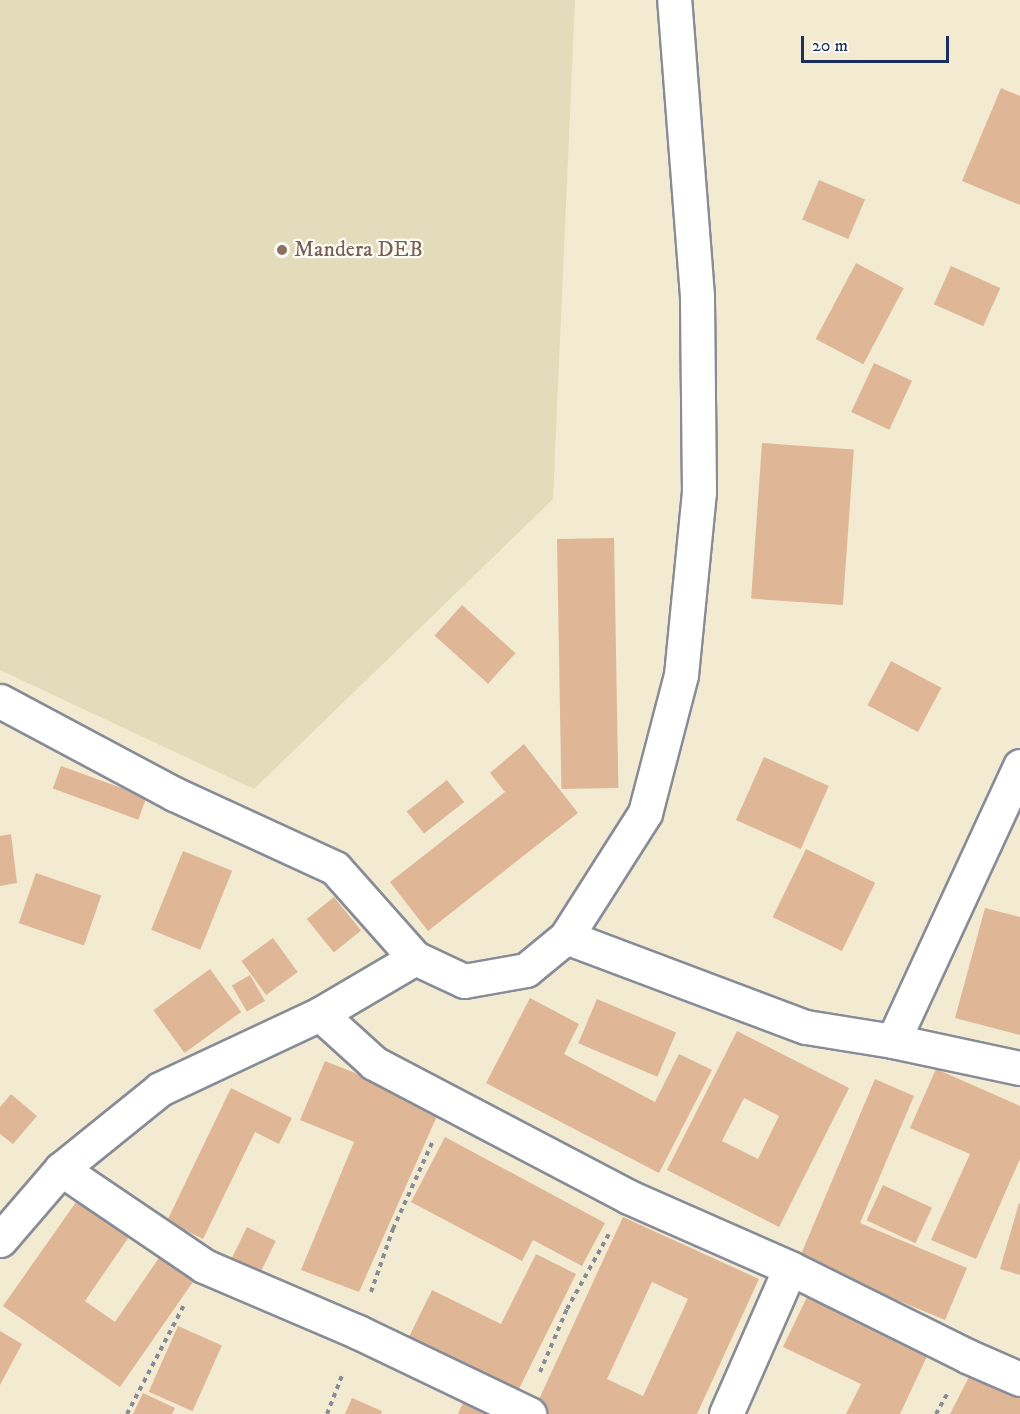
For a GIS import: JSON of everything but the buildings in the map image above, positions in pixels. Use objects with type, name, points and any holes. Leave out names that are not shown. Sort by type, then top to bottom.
[{"type":"street","points":[[0,701],[174,794],[334,868],[415,958],[464,981],[526,970],[566,937],[645,813],[681,675],[699,492],[697,319],[674,0]]},
{"type":"street","points":[[893,1041],[1020,766]]},
{"type":"street","points":[[566,937],[806,1027],[893,1041],[1020,1068]]},
{"type":"street","points":[[0,1240],[61,1169],[160,1089],[320,1014],[415,958]]},
{"type":"street","points":[[320,1014],[374,1063],[453,1102],[629,1197],[790,1268],[967,1356],[1020,1379]]},
{"type":"street","points":[[61,1169],[204,1266],[358,1332],[526,1413]]},
{"type":"street","points":[[726,1414],[790,1268]]},
{"type":"path","points":[[327,1414],[400,1212],[453,1102]]},
{"type":"path","points":[[526,1413],[567,1309],[629,1197]]},
{"type":"path","points":[[128,1414],[204,1266]]},
{"type":"shaded area","name":"Mandera DEB","points":[[0,0],[575,0],[553,499],[254,789],[0,670]]},
{"type":"place","name":"Mandera DEB","points":[[282,250]]}]
